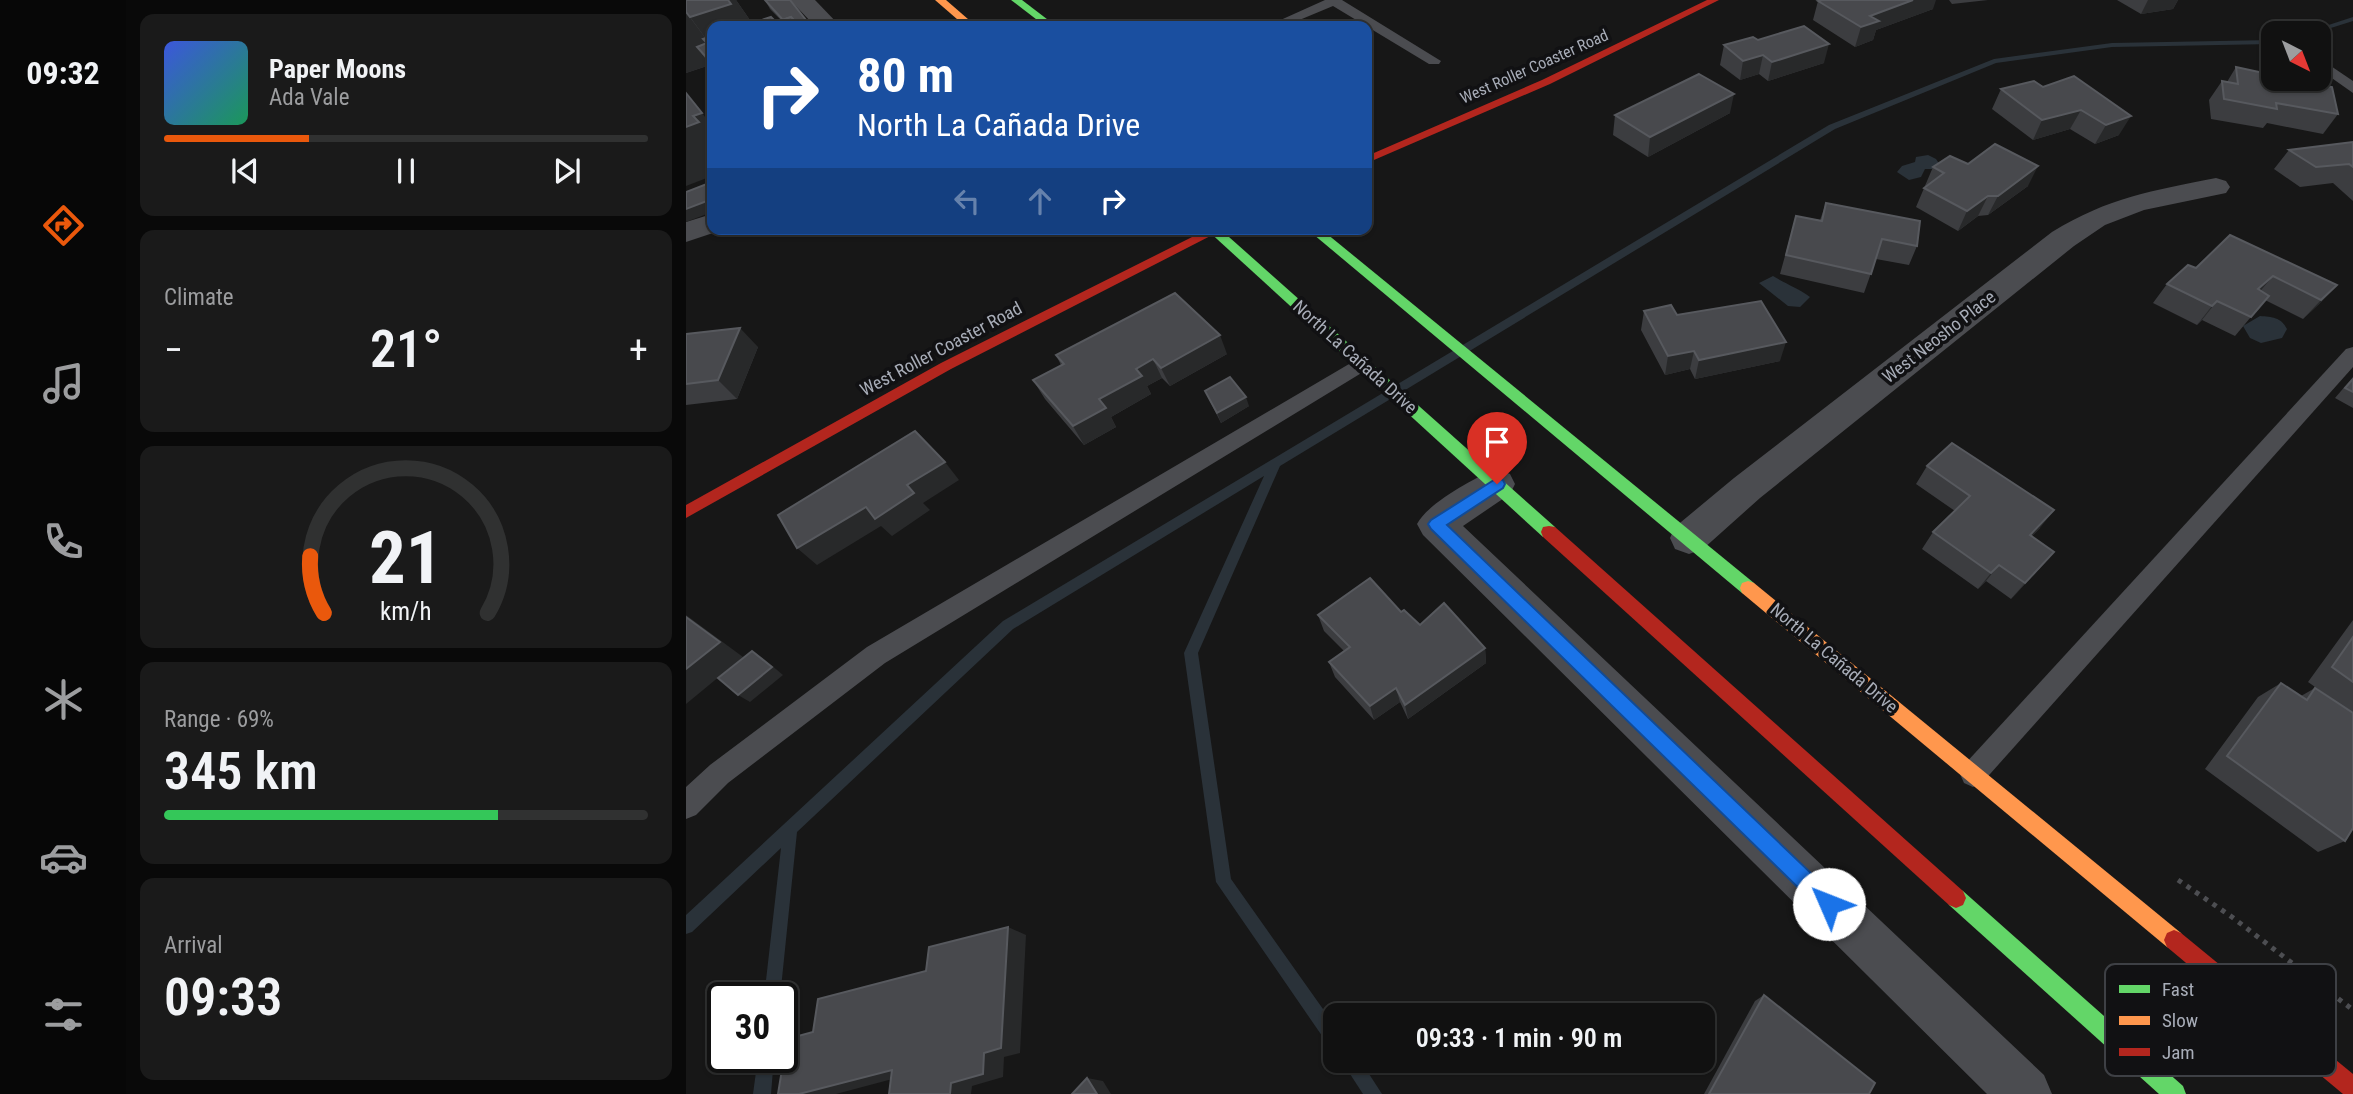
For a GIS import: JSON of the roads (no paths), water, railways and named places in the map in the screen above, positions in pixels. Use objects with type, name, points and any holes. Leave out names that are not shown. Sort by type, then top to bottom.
[{"type":"main road","points":[[940,0],[965,21]]},
{"type":"main road","points":[[1016,0],[1044,21]]},
{"type":"main road","name":"West Roller Coaster Road","points":[[1372,158],[1546,82],[1714,0]]},
{"type":"main road","name":"West Roller Coaster Road","points":[[686,512],[946,366],[1205,235]]},
{"type":"main road","name":"North La Cañada Drive","points":[[1221,235],[2105,1031]]},
{"type":"main road","name":"North La Cañada Drive","points":[[1320,235],[2203,964]]},
{"type":"main road","name":"North La Cañada Drive","points":[[2336,1074],[2353,1088]]},
{"type":"main road","name":"North La Cañada Drive","points":[[2155,1076],[2175,1094]]},
{"type":"street","points":[[802,0],[823,21]]},
{"type":"street","name":"West Neosho Place","points":[[1689,538],[1747,488],[2063,239],[2095,219],[2137,203],[2216,187]]},
{"type":"street","points":[[686,233],[707,225]]},
{"type":"street","points":[[1497,484],[1436,524],[2025,1094]]},
{"type":"lane","points":[[1286,21],[1333,1],[1367,21]]},
{"type":"lane","points":[[1372,24],[1434,61]]},
{"type":"lane","points":[[2331,71],[2353,88]]},
{"type":"lane","points":[[1973,774],[2353,354]]},
{"type":"lane","points":[[686,806],[719,774],[876,655],[1366,367]]},
{"type":"waterway","points":[[2331,26],[2353,19]]},
{"type":"waterway","points":[[1276,463],[1832,127],[1994,61],[2112,45],[2261,42]]},
{"type":"waterway","points":[[686,926],[1008,625],[1276,463]]},
{"type":"waterway","points":[[1276,463],[1191,653],[1224,882],[1323,1023]]},
{"type":"waterway","points":[[774,982],[790,829]]},
{"type":"waterway","points":[[762,1094],[764,1073]]},
{"type":"waterway","points":[[1358,1073],[1373,1094]]}]
